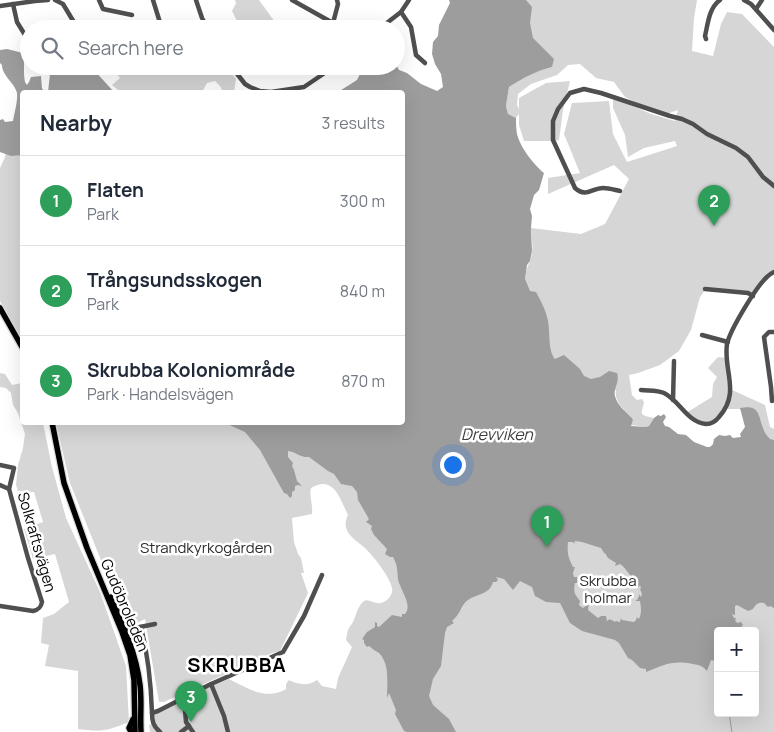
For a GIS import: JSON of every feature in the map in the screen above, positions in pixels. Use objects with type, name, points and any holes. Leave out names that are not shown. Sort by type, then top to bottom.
[{"type":"main road","points":[[1,315],[20,344]]},
{"type":"main road","points":[[1,315],[20,349]]},
{"type":"main road","name":"Gudöbroleden","points":[[53,425],[64,483],[87,548],[132,645],[140,686],[135,731]]},
{"type":"main road","name":"Gudöbroleden","points":[[124,631],[134,680],[135,731]]},
{"type":"street","points":[[0,6],[48,0]]},
{"type":"street","points":[[55,0],[63,4],[73,20]]},
{"type":"street","points":[[101,0],[103,9],[132,15]]},
{"type":"street","points":[[153,0],[159,20]]},
{"type":"street","points":[[196,0],[203,20]]},
{"type":"street","points":[[292,0],[328,20]]},
{"type":"street","points":[[334,20],[338,4],[337,0]]},
{"type":"street","points":[[391,20],[401,12],[409,0]]},
{"type":"street","points":[[706,39],[705,36],[711,12],[715,4],[720,0]]},
{"type":"street","points":[[744,0],[756,9],[774,30]]},
{"type":"street","points":[[756,9],[762,0]]},
{"type":"street","points":[[13,4],[20,27]]},
{"type":"street","points":[[401,12],[411,27],[416,55],[425,63]]},
{"type":"street","points":[[238,75],[245,84],[258,90]]},
{"type":"street","points":[[304,90],[323,75]]},
{"type":"street","points":[[620,191],[601,188],[590,192],[582,192],[575,188],[553,140],[553,121],[558,109],[570,93],[584,89],[601,93],[693,124],[707,134],[736,148],[774,186]]},
{"type":"street","points":[[641,390],[662,393],[673,400],[694,420],[705,424],[711,424],[716,421],[727,405],[731,387],[726,356],[728,342],[738,319],[760,284],[768,275],[774,272]]},
{"type":"street","points":[[705,289],[748,293],[753,296]]},
{"type":"street","points":[[772,401],[764,337],[769,332],[774,332]]},
{"type":"street","points":[[702,335],[728,342]]},
{"type":"street","points":[[673,400],[674,361]]},
{"type":"street","points":[[0,465],[14,468],[9,489]]},
{"type":"street","name":"Solkraftsvägen","points":[[0,485],[9,489],[42,602],[41,607],[33,611],[0,606]]},
{"type":"street","points":[[152,713],[210,684],[283,652],[304,616],[322,575]]},
{"type":"street","points":[[124,631],[155,624]]},
{"type":"street","points":[[141,626],[148,658],[153,725],[160,732]]},
{"type":"street","points":[[210,684],[224,716],[228,732]]},
{"type":"street","points":[[184,697],[186,722],[193,732]]},
{"type":"street","points":[[181,732],[189,726]]},
{"type":"green space","points":[[235,0],[259,0],[273,20],[236,20],[232,11],[236,3]]},
{"type":"green space","points":[[484,0],[697,0],[692,51],[713,56],[721,24],[727,12],[742,14],[774,47],[774,272],[768,275],[753,296],[748,293],[706,289],[700,297],[691,330],[679,351],[660,365],[629,375],[632,395],[637,400],[642,399],[644,402],[643,415],[654,418],[649,426],[631,425],[633,420],[618,402],[616,390],[555,406],[525,280],[532,253],[531,228],[581,234],[605,224],[629,179],[614,165],[548,194],[548,178],[580,173],[564,134],[572,103],[609,101],[613,134],[627,162],[677,146],[675,141],[644,148],[628,157],[625,135],[613,108],[613,97],[651,114],[675,121],[678,110],[666,114],[650,110],[625,97],[614,82],[596,78],[580,64],[568,65],[557,75],[531,84],[518,94],[517,105],[519,109],[519,98],[546,83],[570,81],[563,110],[559,140],[524,141],[519,125],[519,114],[516,118],[508,114],[506,106],[509,87],[530,75],[552,67]]},
{"type":"green space","points":[[118,75],[233,75],[236,79],[234,90],[222,90],[215,81],[207,83],[203,90],[118,90],[112,85],[120,78]]},
{"type":"green space","points":[[20,135],[20,336],[0,301],[0,168],[5,157],[8,136]]},
{"type":"green space","points":[[718,357],[727,358],[729,397],[716,421],[705,424],[686,413],[712,397],[713,384],[717,377],[708,368]]},
{"type":"green space","points":[[0,373],[5,374],[12,385],[20,383],[20,419],[13,405],[11,393],[6,388],[0,387]]},
{"type":"green space","points":[[732,390],[765,405],[770,427],[774,429],[774,732],[150,732],[149,725],[155,723],[154,715],[185,698],[229,679],[257,692],[271,694],[286,689],[286,684],[289,680],[303,684],[317,680],[322,686],[336,689],[338,678],[352,647],[346,640],[348,631],[359,608],[366,600],[381,603],[389,598],[392,592],[391,583],[373,557],[347,530],[346,520],[348,515],[335,490],[325,484],[319,484],[311,488],[312,514],[292,518],[294,542],[301,558],[304,573],[301,573],[308,593],[280,651],[164,702],[159,702],[145,619],[133,625],[123,615],[70,483],[56,425],[405,425],[405,423],[718,542],[757,456],[741,409],[728,409]]},
{"type":"green space","points":[[22,425],[43,425],[52,467],[66,518],[100,592],[126,666],[129,722],[115,727],[104,730],[78,729],[78,671],[45,666],[49,645],[41,643],[43,618],[54,614],[69,602],[55,554],[33,559],[24,529],[43,522],[34,492],[18,491],[16,485],[18,465],[25,434]]},
{"type":"water","name":"Drevviken","points":[[449,0],[526,0],[532,7],[530,23],[533,38],[554,59],[552,67],[530,75],[509,87],[506,106],[508,114],[516,118],[517,134],[524,150],[544,173],[539,190],[534,195],[530,209],[532,216],[532,251],[525,279],[530,291],[536,292],[545,310],[553,355],[555,359],[564,355],[580,369],[584,376],[591,379],[600,377],[609,371],[617,373],[618,380],[615,396],[620,405],[632,418],[631,426],[649,426],[654,418],[664,414],[666,417],[663,422],[665,426],[707,447],[713,444],[714,439],[719,435],[730,435],[733,438],[741,437],[740,434],[745,427],[740,408],[755,409],[766,434],[770,439],[774,440],[774,608],[768,607],[764,603],[757,604],[748,611],[737,605],[735,606],[735,615],[732,614],[736,618],[737,623],[741,622],[743,625],[741,627],[714,627],[714,661],[711,660],[707,671],[699,665],[679,663],[668,664],[646,672],[646,669],[640,668],[628,658],[615,640],[582,631],[570,623],[560,603],[546,602],[535,596],[532,587],[520,581],[513,590],[504,579],[496,577],[498,580],[493,582],[488,590],[467,601],[452,621],[454,623],[447,627],[441,666],[433,679],[429,696],[433,705],[449,719],[456,732],[407,732],[404,731],[395,714],[396,710],[389,693],[387,698],[387,674],[383,657],[369,646],[367,647],[362,639],[367,632],[375,627],[375,622],[379,627],[392,615],[402,617],[402,614],[405,614],[408,607],[398,581],[397,568],[393,557],[385,554],[387,549],[374,535],[371,529],[372,526],[366,522],[369,519],[358,500],[357,492],[352,486],[341,484],[334,474],[309,457],[303,457],[288,451],[288,457],[293,463],[292,466],[297,481],[302,486],[295,486],[295,490],[290,498],[284,493],[260,450],[245,432],[229,425],[405,425],[405,90],[341,90],[357,80],[360,75],[405,75],[405,72],[421,84],[437,91],[443,87],[441,74],[432,54],[433,42],[438,36],[439,25],[450,3]],"holes":[[[575,541],[582,542],[601,548],[616,563],[615,566],[620,564],[631,576],[634,575],[637,580],[636,585],[639,587],[640,585],[642,594],[641,597],[639,594],[638,599],[635,601],[640,601],[641,612],[639,619],[637,617],[634,622],[622,620],[621,618],[620,622],[614,622],[610,619],[607,621],[606,616],[598,618],[588,610],[589,602],[583,608],[579,605],[580,601],[574,591],[577,577],[574,577],[575,567],[573,567],[569,558],[568,542],[573,542],[574,544]]]},
{"type":"water","points":[[7,49],[20,52],[20,75],[24,75],[27,85],[31,77],[41,76],[43,90],[20,90],[20,155],[11,156],[0,152],[0,120],[3,119],[5,122],[13,121],[17,93],[0,63],[0,50]]},
{"type":"water","points":[[50,75],[98,75],[112,90],[48,90]]},
{"type":"waterway","points":[[730,717],[732,732]]},
{"type":"place","name":"Trångsundsskogen","points":[[714,226]]},
{"type":"place","name":"Flaten","points":[[547,547]]},
{"type":"place","name":"Skrubba Koloniområde","points":[[191,722]]},
{"type":"district","name":"SKRUBBA","points":[[237,664]]},
{"type":"park label","name":"Strandkyrkogården","points":[[206,547]]},
{"type":"park label","name":"Skrubba holmar","points":[[608,588]]}]
